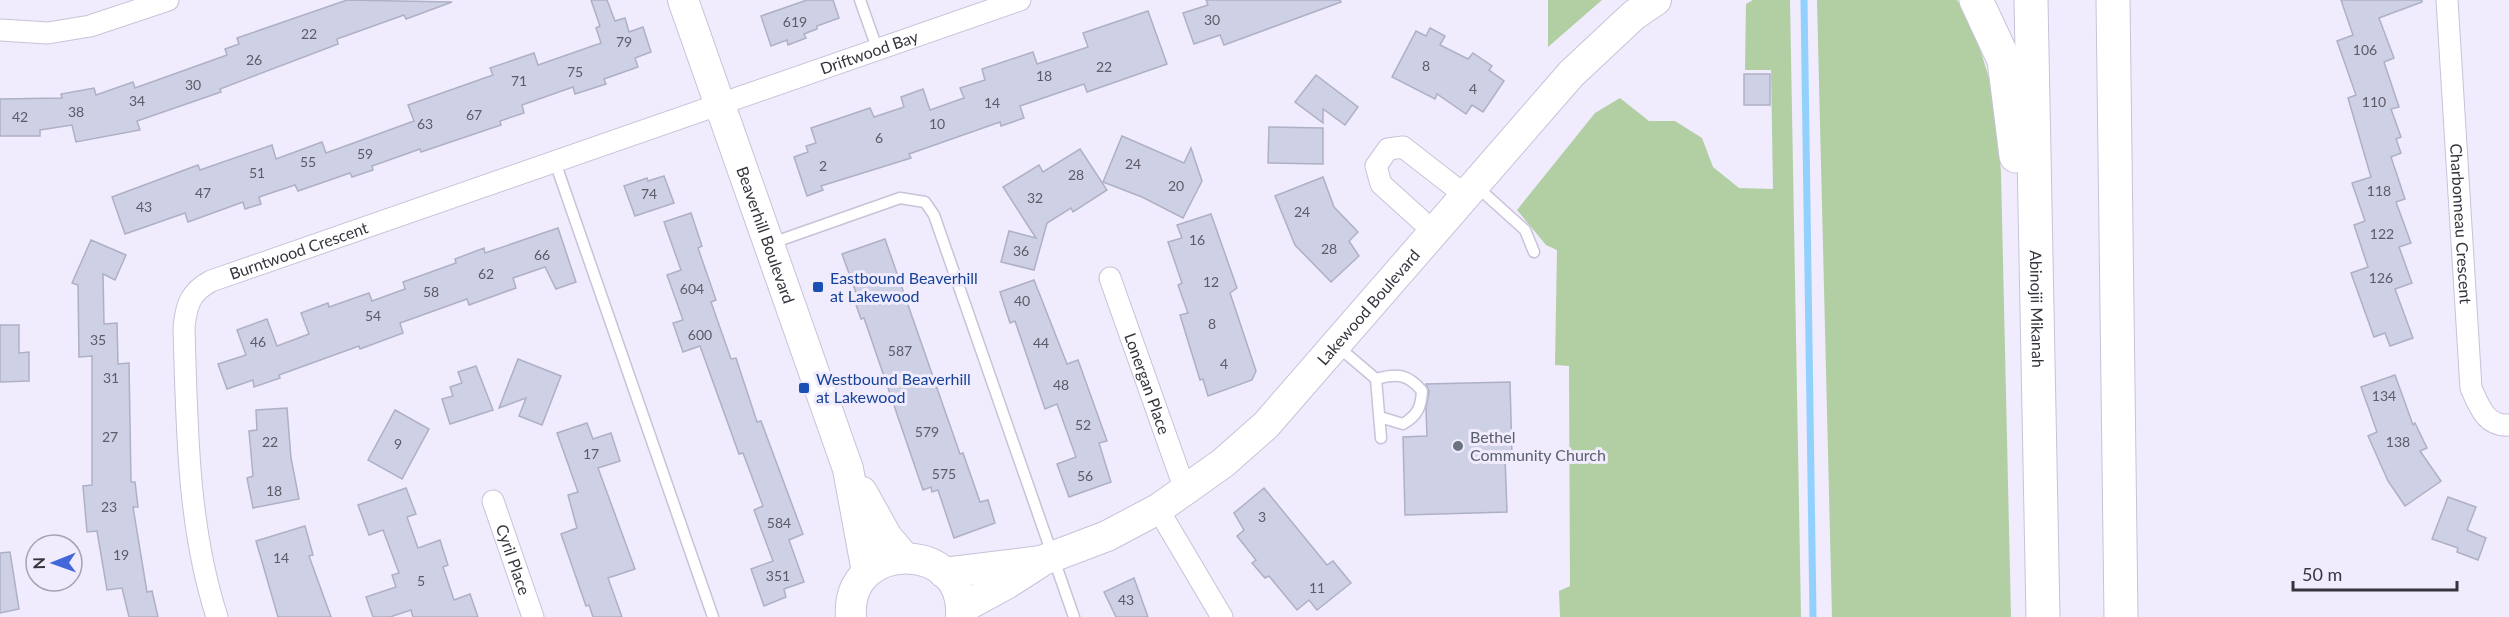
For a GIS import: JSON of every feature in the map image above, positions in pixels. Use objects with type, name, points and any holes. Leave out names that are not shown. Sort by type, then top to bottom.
[{"type":"main road","points":[[1976,0],[2004,60],[2037,320]]},
{"type":"main road","name":"Abinojii Mikanah","points":[[2031,0],[2043,617]]},
{"type":"main road","points":[[2113,0],[2121,617]]},
{"type":"street","points":[[0,30],[48,33],[90,26],[168,0]]},
{"type":"street","name":"Beaverhill Boulevard","points":[[683,0],[848,469],[867,572]]},
{"type":"street","name":"Driftwood Bay","points":[[719,104],[1018,0]]},
{"type":"street","name":"Lakewood Boulevard","points":[[962,612],[1046,559],[1107,536],[1158,509],[1223,463],[1266,425],[1571,74],[1634,15],[1656,0]]},
{"type":"street","name":"Charbonneau Crescent","points":[[2447,0],[2471,388],[2482,414],[2501,426],[2509,425]]},
{"type":"street","name":"Burntwood Crescent","points":[[217,617],[207,586],[195,526],[189,457],[184,328],[186,308],[196,289],[211,281],[719,104]]},
{"type":"street","points":[[1434,232],[1381,184],[1376,166],[1388,149],[1403,147],[1470,191]]},
{"type":"street","name":"Lonergan Place","points":[[1110,278],[1185,490]]},
{"type":"street","name":"Beaverhill Boulevard","points":[[848,469],[887,537],[904,557]]},
{"type":"street","name":"Cyril Place","points":[[493,501],[532,617]]},
{"type":"street","points":[[1158,509],[1222,617]]},
{"type":"street","points":[[845,613],[856,588],[867,572],[886,561],[904,557],[927,562],[944,573],[957,589],[962,612]]},
{"type":"street","name":"Lakewood Boulevard","points":[[944,573],[1046,559]]},
{"type":"lane","points":[[860,0],[877,48]]},
{"type":"lane","points":[[555,162],[713,617]]},
{"type":"lane","points":[[1470,191],[1526,230],[1533,252]]},
{"type":"lane","points":[[769,244],[900,198],[925,202],[934,215],[1046,559],[1074,617]]},
{"type":"lane","points":[[1336,344],[1376,379],[1381,438]]},
{"type":"lane","points":[[1376,379],[1393,374],[1403,375],[1414,381],[1422,391],[1421,407],[1413,418],[1403,424],[1380,417]]},
{"type":"green space","points":[[1548,0],[1602,0],[1548,47]]},
{"type":"green space","points":[[1753,0],[1790,0],[1801,617],[1560,617],[1559,591],[1570,586],[1569,366],[1555,365],[1557,250],[1546,245],[1517,210],[1595,113],[1620,98],[1649,121],[1675,121],[1702,138],[1713,167],[1739,188],[1773,189],[1771,70],[1745,70],[1746,4]]},
{"type":"green space","points":[[1817,0],[1957,0],[1974,30],[1994,94],[2001,172],[2011,617],[1832,617]]},
{"type":"building","points":[[347,0],[452,2],[406,19],[404,15],[337,39],[338,44],[220,89],[221,92],[137,121],[140,130],[76,142],[72,125],[40,130],[40,136],[0,136],[0,99],[62,98],[61,94],[94,88],[96,95],[133,82],[135,88],[227,55],[225,49],[239,44],[237,38]]},
{"type":"building","points":[[591,0],[607,0],[615,21],[625,18],[629,32],[643,27],[651,52],[635,58],[638,67],[604,79],[606,84],[575,94],[573,87],[522,105],[524,113],[500,121],[501,125],[421,152],[420,149],[372,166],[373,170],[352,177],[350,173],[298,191],[295,185],[259,197],[261,204],[245,209],[243,202],[188,222],[185,213],[125,234],[112,197],[198,165],[200,170],[272,145],[276,159],[322,142],[326,153],[414,121],[408,105],[493,75],[490,68],[534,53],[538,65],[601,43],[596,28],[600,26]]},
{"type":"building","points":[[807,0],[833,0],[839,18],[817,26],[817,29],[804,34],[806,38],[788,45],[787,40],[771,46],[761,16]]},
{"type":"building","points":[[1206,0],[1340,0],[1341,2],[1224,45],[1220,35],[1194,44],[1183,13],[1208,5]]},
{"type":"building","points":[[2341,0],[2422,0],[2422,2],[2379,18],[2394,58],[2384,62],[2399,107],[2391,109],[2401,137],[2396,139],[2401,153],[2391,157],[2405,199],[2396,202],[2411,243],[2399,247],[2412,283],[2395,289],[2413,338],[2390,346],[2385,333],[2374,337],[2351,273],[2368,267],[2354,225],[2365,221],[2352,183],[2371,177],[2348,98],[2356,95],[2337,41],[2353,35]]},
{"type":"building","points":[[1148,11],[1167,64],[1087,92],[1084,84],[1020,106],[1024,118],[1001,126],[1000,122],[909,154],[911,158],[821,186],[823,190],[807,196],[794,157],[808,152],[806,146],[816,143],[811,128],[870,108],[874,117],[904,107],[901,97],[923,89],[930,110],[964,98],[960,88],[985,80],[982,69],[1033,52],[1037,64],[1088,47],[1083,33]]},
{"type":"building","points":[[1430,28],[1445,36],[1440,45],[1468,59],[1473,53],[1492,66],[1489,70],[1504,81],[1483,112],[1472,105],[1466,114],[1437,94],[1435,99],[1392,77],[1416,31],[1426,36]]},
{"type":"building","points":[[1744,74],[1770,74],[1770,105],[1744,105]]},
{"type":"building","points":[[1316,75],[1358,107],[1345,125],[1323,109],[1323,123],[1295,102]]},
{"type":"building","points":[[1269,127],[1323,128],[1323,164],[1268,163]]},
{"type":"building","points":[[1122,136],[1184,163],[1191,148],[1202,181],[1183,218],[1142,197],[1103,182]]},
{"type":"building","points":[[1080,149],[1107,190],[1073,212],[1071,208],[1047,223],[1034,270],[1001,262],[1009,231],[1036,238],[1003,187],[1039,165],[1043,172]]},
{"type":"building","points":[[664,176],[674,203],[635,216],[624,186],[647,178],[648,181]]},
{"type":"building","points":[[1323,177],[1334,207],[1358,232],[1349,241],[1359,256],[1331,282],[1295,245],[1275,196]]},
{"type":"building","points":[[691,213],[702,246],[698,248],[716,300],[711,302],[731,359],[736,358],[757,422],[761,421],[803,534],[789,540],[804,582],[784,589],[786,597],[764,606],[751,569],[773,561],[754,510],[763,506],[743,453],[739,454],[700,346],[683,352],[673,323],[683,320],[667,275],[681,270],[664,222]]},
{"type":"building","points":[[1211,214],[1237,288],[1230,293],[1256,371],[1252,380],[1208,396],[1203,379],[1200,380],[1180,315],[1188,313],[1178,285],[1182,283],[1168,242],[1182,238],[1177,225]]},
{"type":"building","points":[[558,228],[576,282],[556,289],[545,267],[513,278],[516,288],[469,305],[467,299],[400,323],[403,333],[360,349],[359,346],[279,375],[280,378],[254,387],[253,380],[227,389],[218,364],[246,355],[237,330],[267,319],[277,346],[309,334],[301,313],[328,303],[329,307],[369,293],[372,301],[405,289],[403,282],[456,263],[455,259],[484,248],[485,253]]},
{"type":"building","points":[[885,239],[960,454],[963,453],[980,502],[988,500],[995,523],[954,538],[938,490],[932,492],[931,487],[923,490],[864,318],[861,319],[855,302],[859,301],[842,254]]},
{"type":"building","points":[[91,240],[126,255],[115,280],[103,274],[104,324],[117,323],[118,364],[129,363],[131,482],[135,482],[138,507],[133,507],[147,592],[152,591],[158,617],[129,617],[122,588],[107,590],[97,531],[87,532],[83,486],[92,485],[92,356],[79,357],[78,285],[72,283]]},
{"type":"building","points":[[1034,280],[1067,364],[1078,360],[1107,441],[1099,443],[1111,482],[1069,497],[1057,464],[1076,457],[1057,404],[1045,409],[1015,321],[1010,323],[1000,292]]},
{"type":"building","points":[[0,325],[19,325],[19,353],[29,352],[29,381],[0,382]]},
{"type":"building","points":[[518,359],[561,376],[542,425],[519,416],[526,398],[499,408]]},
{"type":"building","points":[[476,366],[493,410],[450,424],[442,399],[453,396],[450,387],[462,383],[458,372]]},
{"type":"building","points":[[2395,375],[2413,425],[2415,423],[2427,448],[2420,451],[2441,481],[2405,506],[2388,481],[2368,436],[2377,432],[2361,387]]},
{"type":"building","name":"Bethel Community Church","points":[[1510,382],[1512,456],[1505,456],[1507,512],[1405,515],[1403,437],[1427,436],[1426,409],[1429,391],[1426,384]]},
{"type":"building","points":[[287,408],[291,458],[299,499],[253,508],[247,478],[253,476],[249,431],[257,430],[256,410]]},
{"type":"building","points":[[395,410],[429,429],[402,479],[368,460]]},
{"type":"building","points":[[587,423],[593,439],[611,433],[620,461],[598,468],[635,569],[608,578],[622,617],[593,617],[589,605],[586,606],[561,534],[577,528],[568,495],[578,492],[557,433]]},
{"type":"building","points":[[406,488],[416,514],[407,517],[418,548],[440,540],[448,565],[443,567],[454,600],[470,594],[478,617],[413,617],[411,610],[390,617],[373,617],[366,597],[396,587],[392,575],[399,573],[383,530],[369,535],[358,505]]},
{"type":"building","points":[[1264,488],[1327,565],[1333,561],[1351,583],[1317,610],[1309,600],[1297,610],[1269,576],[1265,578],[1252,563],[1256,560],[1237,536],[1244,530],[1234,513]]},
{"type":"building","points":[[2448,497],[2476,507],[2467,530],[2486,538],[2478,560],[2457,552],[2458,548],[2432,539]]},
{"type":"building","points":[[305,526],[313,555],[309,556],[331,617],[278,617],[256,541]]},
{"type":"building","points":[[10,552],[19,609],[0,613],[0,553]]},
{"type":"building","points":[[1134,578],[1148,617],[1116,617],[1104,592]]},
{"type":"waterway","points":[[1804,0],[1813,617]]},
{"type":"place","name":"Eastbound Beaverhill at Lakewood","points":[[818,287]]},
{"type":"place","name":"Westbound Beaverhill at Lakewood","points":[[804,388]]},
{"type":"place","name":"Bethel Community Church","points":[[1458,446]]}]
